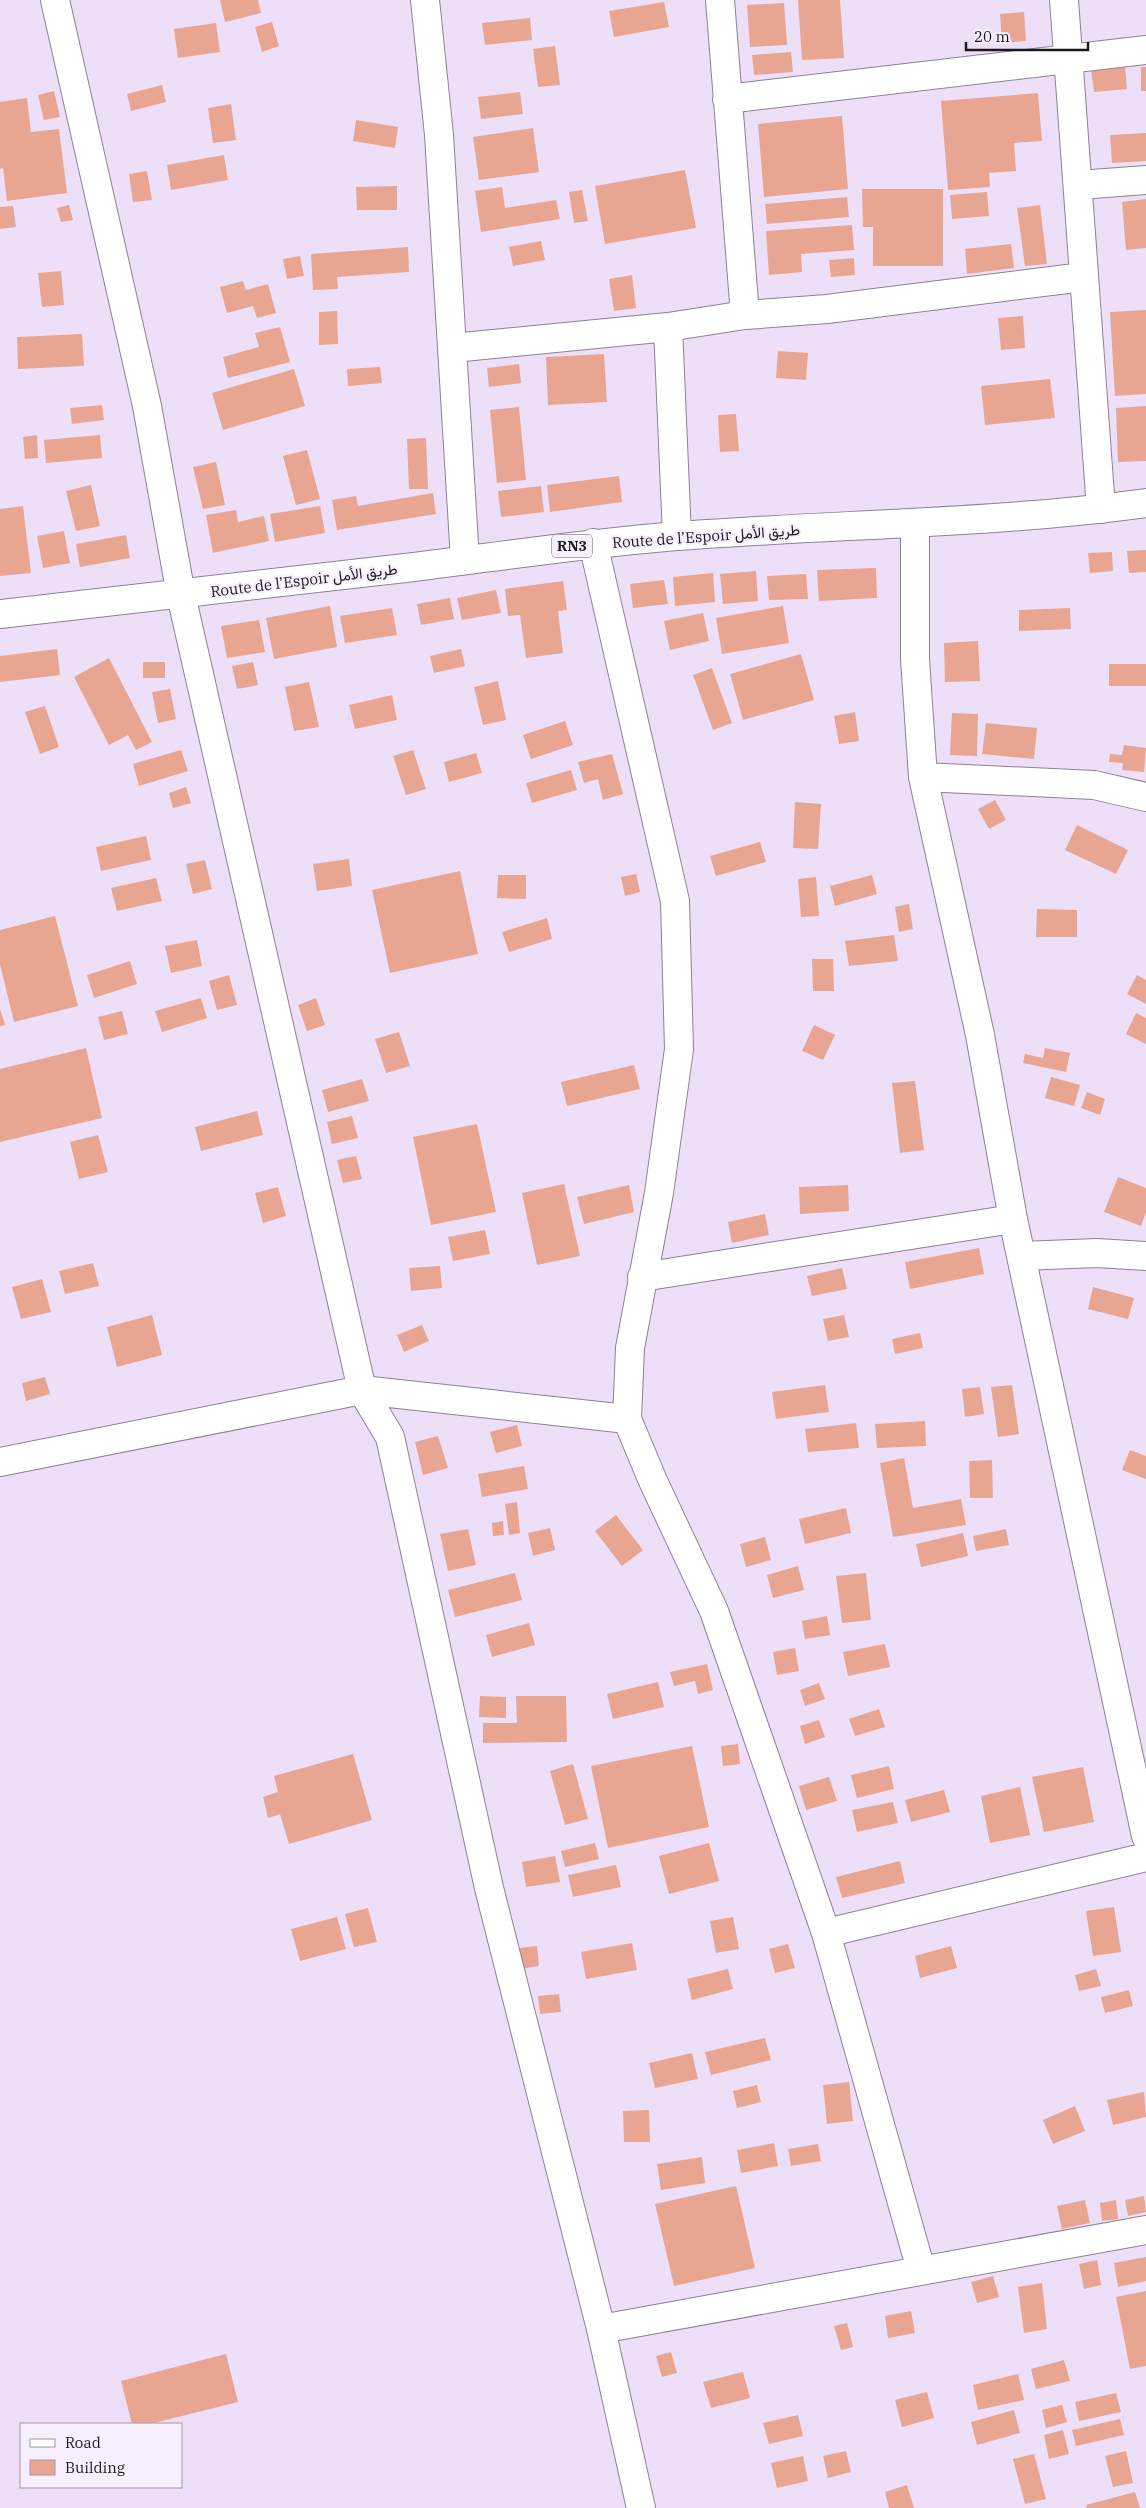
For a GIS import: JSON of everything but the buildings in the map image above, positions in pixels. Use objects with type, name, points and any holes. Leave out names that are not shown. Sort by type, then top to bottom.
[{"type":"main road","points":[[55,0],[147,406],[181,595],[362,1390],[390,1437],[489,1888],[601,2329],[641,2508]]},
{"type":"main road","points":[[426,0],[439,135],[465,560]]},
{"type":"main road","points":[[720,0],[745,315]]},
{"type":"main road","points":[[1064,0],[1070,59],[1083,277],[1101,509]]},
{"type":"main road","points":[[727,99],[1146,50]]},
{"type":"main road","points":[[1079,185],[1146,180]]},
{"type":"main road","points":[[453,348],[668,327],[745,315],[827,309],[1083,277]]},
{"type":"main road","points":[[668,327],[678,536]]},
{"type":"main road","name":"Route de l’Espoir طريق الأمل","points":[[0,614],[181,595],[593,544],[678,536],[915,524],[1101,509],[1146,503]]},
{"type":"main road","points":[[915,524],[915,659],[923,777],[980,1035],[1013,1219],[1136,1742],[1146,1836]]},
{"type":"main road","points":[[593,544],[676,901],[679,1049],[659,1193],[630,1348],[627,1418],[653,1481],[714,1611],[826,1933],[921,2270]]},
{"type":"main road","points":[[923,777],[1094,785],[1146,798]]},
{"type":"main road","points":[[642,1277],[1013,1219]]},
{"type":"main road","points":[[1022,1256],[1097,1253],[1146,1256]]},
{"type":"main road","points":[[0,1462],[362,1390],[627,1418]]},
{"type":"main road","points":[[826,1933],[1146,1857]]},
{"type":"main road","points":[[601,2329],[1146,2230]]}]
